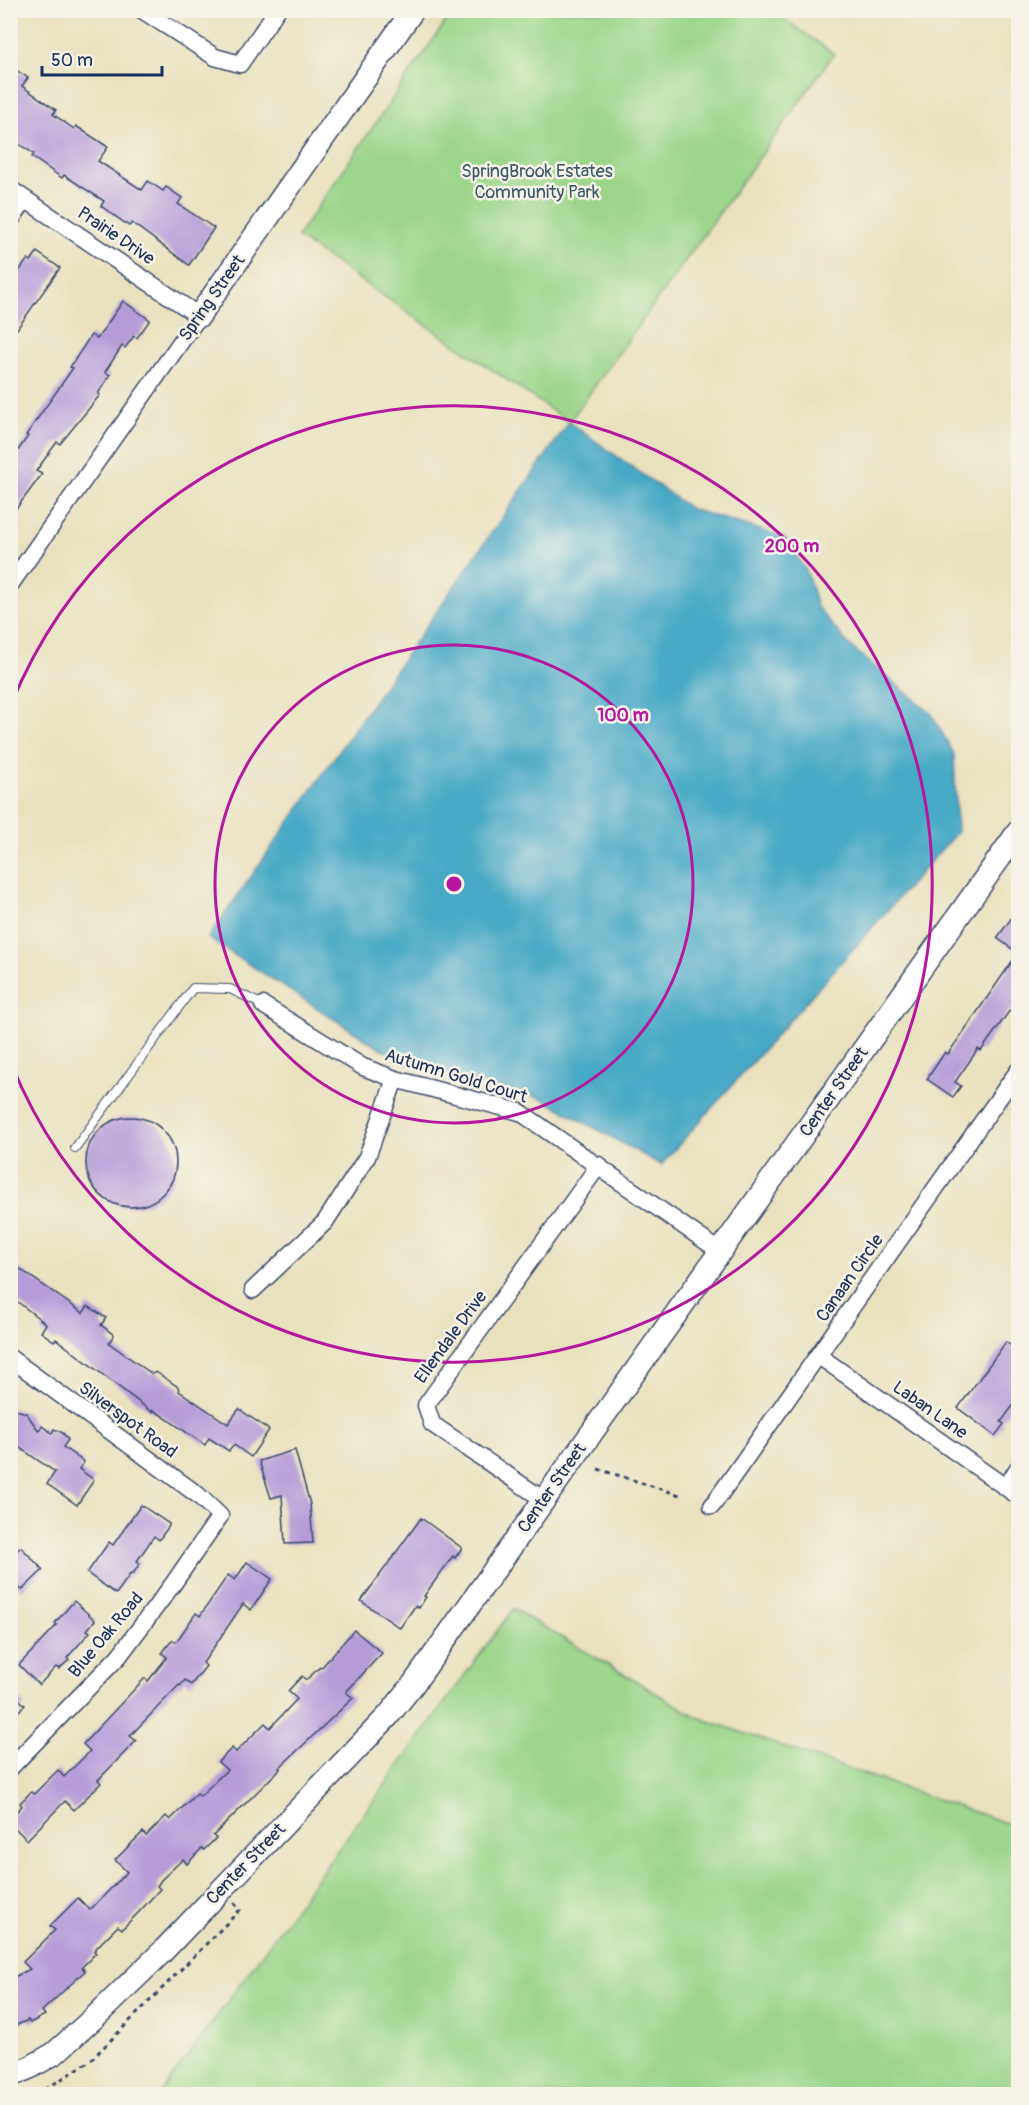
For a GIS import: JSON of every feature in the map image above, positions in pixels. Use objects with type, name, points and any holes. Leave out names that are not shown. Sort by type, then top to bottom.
[{"type":"street","points":[[142,10],[215,57],[240,64],[277,10]]},
{"type":"street","name":"Spring Street","points":[[10,585],[413,10]]},
{"type":"street","name":"Prairie Drive","points":[[10,189],[199,316]]},
{"type":"street","points":[[10,221],[25,200]]},
{"type":"street","name":"Center Street","points":[[10,2076],[55,2053],[161,1953],[368,1738],[412,1686],[1018,832]]},
{"type":"street","name":"Autumn Gold Court","points":[[263,1005],[363,1067],[395,1079],[520,1112],[721,1252]]},
{"type":"street","name":"Canaan Circle","points":[[712,1506],[1018,1071]]},
{"type":"street","points":[[253,1290],[325,1221],[367,1157],[395,1079]]},
{"type":"street","name":"Ellendale Drive","points":[[544,1500],[432,1424],[426,1405],[598,1165]]},
{"type":"street","name":"Laban Lane","points":[[819,1356],[1012,1491]]},
{"type":"street","name":"Silverspot Road","points":[[10,1358],[198,1495],[220,1516]]},
{"type":"street","points":[[1012,1491],[1018,1468]]},
{"type":"street","name":"Blue Oak Road","points":[[10,1768],[119,1656],[220,1516]]},
{"type":"lane","points":[[75,1148],[193,988],[230,989],[263,1005]]},
{"type":"path","points":[[597,1469],[680,1496]]},
{"type":"path","points":[[38,2094],[90,2061],[240,1910],[233,1901]]},
{"type":"green space","name":"SpringBrook Estates Community Park","points":[[453,11],[773,11],[834,54],[569,422],[297,237]]},
{"type":"green space","points":[[513,1609],[697,1717],[1018,1827],[1018,2094],[160,2094]]},
{"type":"water","points":[[569,422],[691,509],[784,537],[807,572],[817,607],[850,646],[931,713],[954,754],[957,832],[661,1165],[541,1098],[409,1065],[208,938]]},
{"type":"building","points":[[10,66],[28,78],[22,86],[56,110],[53,114],[74,129],[76,126],[108,147],[98,161],[142,190],[148,181],[163,191],[166,187],[182,198],[178,204],[214,228],[189,265],[132,223],[129,226],[101,206],[104,201],[64,175],[62,178],[32,157],[34,154],[10,138]]},
{"type":"building","points":[[37,252],[60,268],[10,339],[10,283],[28,259],[31,261]]},
{"type":"building","points":[[123,301],[150,320],[137,338],[134,336],[125,348],[122,346],[105,372],[110,375],[98,394],[100,395],[60,444],[57,442],[36,471],[42,474],[10,517],[10,462],[73,368],[70,367],[91,335],[97,339]]},
{"type":"building","points":[[1018,909],[1018,953],[997,938]]},
{"type":"building","points":[[1018,953],[1018,1005],[1013,1012],[1010,1010],[981,1051],[978,1049],[955,1082],[961,1086],[953,1097],[927,1079],[945,1052],[948,1054]]},
{"type":"building","points":[[131,1117],[148,1120],[163,1130],[173,1145],[176,1162],[173,1179],[163,1194],[148,1204],[131,1207],[114,1204],[99,1194],[89,1179],[86,1162],[89,1145],[99,1130],[114,1120]]},
{"type":"building","points":[[10,1262],[83,1313],[88,1306],[106,1318],[101,1325],[114,1335],[109,1343],[152,1374],[156,1372],[178,1387],[179,1391],[228,1424],[239,1409],[269,1430],[251,1457],[234,1445],[229,1451],[209,1438],[205,1445],[153,1410],[152,1412],[56,1339],[54,1341],[41,1332],[46,1324],[10,1296]]},
{"type":"building","points":[[1006,1342],[1018,1351],[1018,1399],[1001,1422],[1004,1424],[995,1436],[958,1408]]},
{"type":"building","points":[[10,1408],[26,1413],[39,1431],[42,1426],[52,1433],[54,1429],[63,1433],[68,1440],[63,1447],[84,1462],[79,1469],[94,1480],[77,1505],[47,1484],[55,1472],[10,1441]]},
{"type":"building","points":[[295,1450],[310,1504],[313,1543],[285,1544],[282,1495],[271,1498],[259,1461]]},
{"type":"building","points":[[141,1505],[169,1526],[159,1540],[154,1536],[137,1561],[140,1563],[133,1574],[131,1573],[116,1594],[87,1573],[109,1542],[113,1545]]},
{"type":"building","points":[[421,1518],[462,1548],[455,1558],[453,1556],[424,1596],[426,1597],[419,1608],[415,1606],[400,1628],[361,1601]]},
{"type":"building","points":[[21,1547],[43,1570],[22,1590],[10,1580],[10,1557]]},
{"type":"building","points":[[247,1562],[272,1579],[251,1610],[243,1604],[203,1663],[206,1666],[191,1685],[185,1680],[179,1685],[130,1736],[136,1741],[98,1780],[101,1783],[74,1810],[65,1801],[27,1840],[10,1823],[10,1818],[22,1806],[20,1803],[31,1792],[34,1794],[58,1770],[64,1777],[90,1751],[83,1744],[145,1678],[148,1681],[167,1657],[162,1653],[172,1640],[176,1642],[196,1613],[200,1616],[228,1575],[235,1580]]},
{"type":"building","points":[[74,1601],[95,1620],[87,1630],[90,1632],[67,1658],[69,1660],[59,1669],[56,1667],[39,1685],[19,1665],[57,1625],[55,1623]]},
{"type":"building","points":[[354,1630],[382,1653],[346,1692],[353,1698],[279,1768],[213,1836],[216,1838],[204,1850],[202,1848],[187,1864],[183,1859],[161,1880],[157,1886],[160,1889],[122,1929],[118,1926],[97,1947],[94,1951],[96,1953],[82,1967],[85,1971],[42,2011],[45,2015],[30,2023],[28,2020],[10,2028],[10,1979],[30,1969],[23,1962],[55,1930],[50,1926],[78,1898],[90,1910],[127,1872],[115,1860],[143,1832],[146,1836],[166,1816],[170,1820],[197,1793],[200,1796],[227,1770],[218,1762],[232,1748],[236,1752],[265,1723],[270,1728],[297,1699],[288,1691],[302,1676],[306,1680],[321,1668]]},
{"type":"building","points":[[10,1691],[25,1705],[10,1720]]}]
